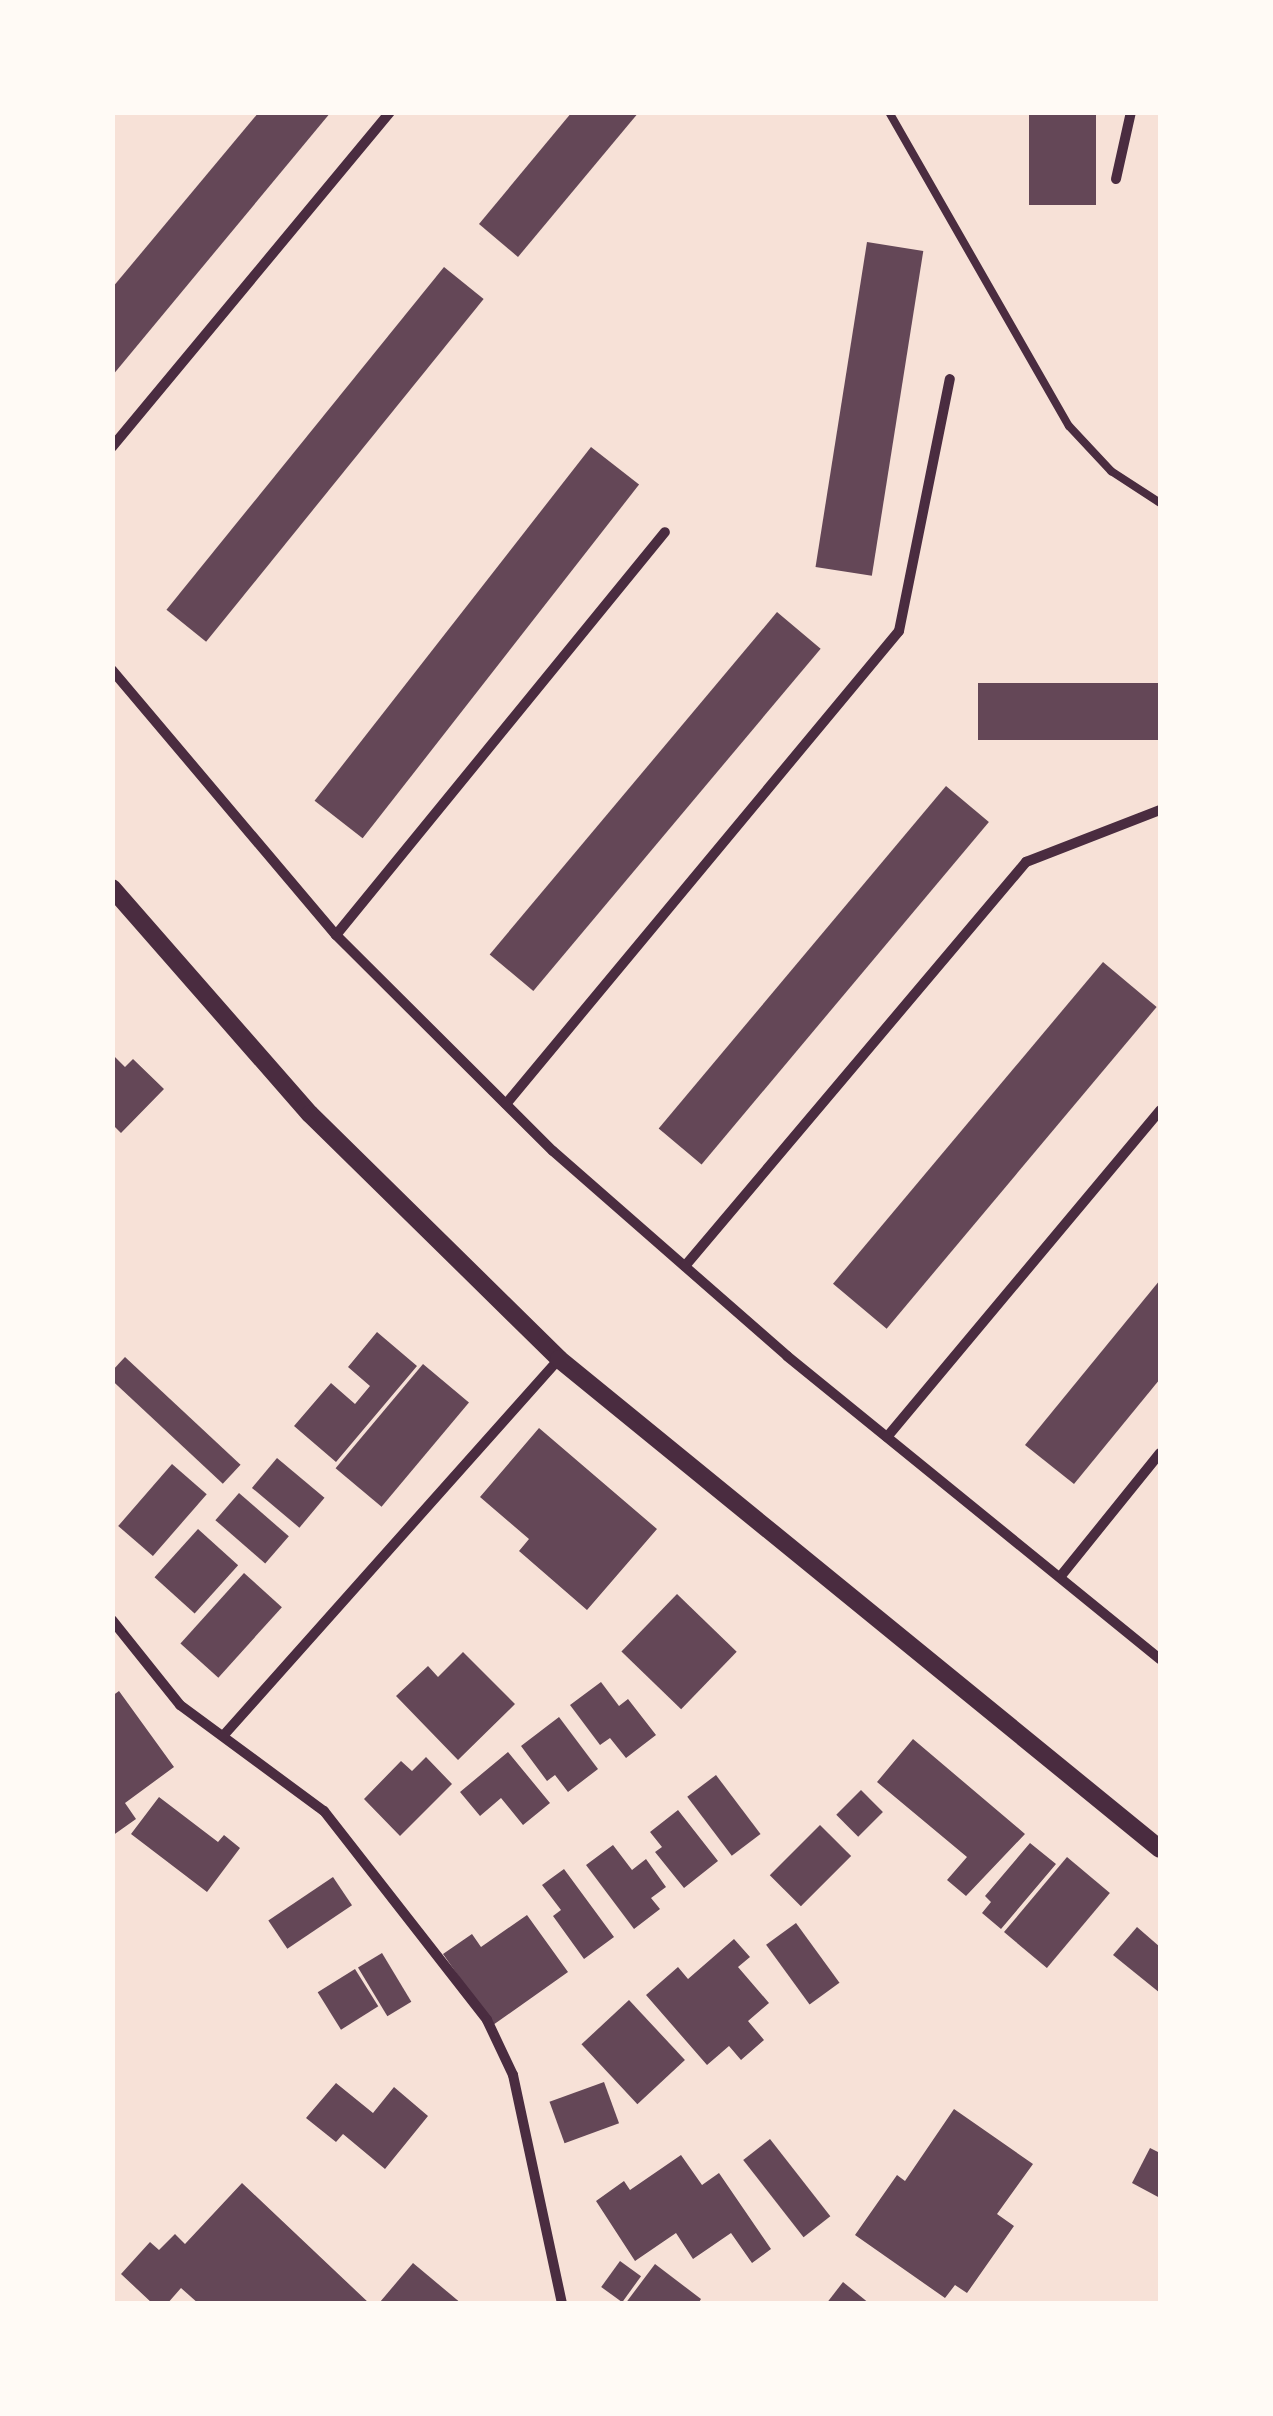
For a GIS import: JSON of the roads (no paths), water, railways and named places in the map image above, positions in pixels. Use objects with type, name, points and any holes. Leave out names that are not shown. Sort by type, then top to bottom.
[{"type":"street","points":[[112,447],[390,112]]},
{"type":"street","points":[[1116,179],[1131,112]]},
{"type":"street","points":[[506,1104],[900,631],[950,379]]},
{"type":"street","points":[[336,935],[665,532]]},
{"type":"street","points":[[112,670],[336,935],[506,1104],[685,1266],[1160,1659]]},
{"type":"street","points":[[685,1266],[1026,862],[1160,810]]},
{"type":"street","points":[[112,888],[310,1114],[558,1360],[1160,1848]]},
{"type":"street","points":[[887,1437],[1160,1110]]},
{"type":"street","points":[[223,1736],[558,1360]]},
{"type":"street","points":[[1060,1577],[1160,1453]]},
{"type":"street","points":[[112,1620],[180,1706],[324,1811],[487,2020],[512,2075],[562,2304]]},
{"type":"lane","points":[[889,112],[1069,426],[1111,471],[1160,503]]}]
